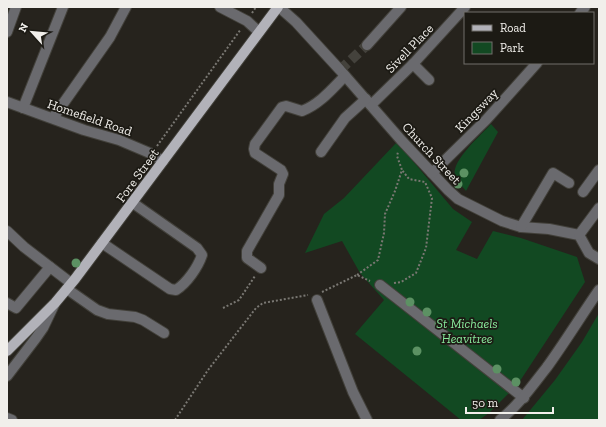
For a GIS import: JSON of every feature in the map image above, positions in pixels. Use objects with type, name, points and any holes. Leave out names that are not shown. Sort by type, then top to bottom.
[{"type":"main road","name":"Fore Street","points":[[7,351],[55,304],[278,7]]},
{"type":"street","points":[[7,32],[16,7]]},
{"type":"street","points":[[23,108],[63,7]]},
{"type":"street","points":[[53,118],[110,37],[126,7]]},
{"type":"street","points":[[220,7],[247,21],[259,32]]},
{"type":"street","name":"Church Street","points":[[278,7],[296,22],[343,73],[401,140],[458,199],[502,221],[521,227],[549,229],[579,235]]},
{"type":"street","points":[[367,45],[401,7]]},
{"type":"street","name":"Sivell Place","points":[[321,152],[345,118],[368,102],[413,64],[460,9]]},
{"type":"street","points":[[413,64],[428,80]]},
{"type":"street","name":"Kingsway","points":[[432,173],[486,120],[536,64]]},
{"type":"street","points":[[261,268],[247,258],[247,252],[279,195],[279,184],[283,174],[281,170],[255,153],[255,144],[282,107],[286,106],[302,111],[312,107],[320,102],[343,73]]},
{"type":"street","name":"Homefield Road","points":[[7,102],[84,130],[119,140],[152,154],[163,161]]},
{"type":"street","points":[[521,227],[553,173],[569,184]]},
{"type":"street","points":[[582,192],[597,176]]},
{"type":"street","points":[[102,243],[170,289],[176,290],[181,287],[199,262],[202,255],[197,248],[132,203]]},
{"type":"street","points":[[599,208],[579,235],[589,253],[599,258]]},
{"type":"street","points":[[7,231],[50,267],[97,310],[108,314],[139,319],[164,333]]},
{"type":"street","points":[[7,303],[16,308],[50,267]]},
{"type":"street","points":[[380,285],[524,398]]},
{"type":"street","points":[[500,420],[524,398],[561,348],[599,290]]},
{"type":"street","points":[[318,300],[353,392],[367,420]]},
{"type":"street","points":[[7,376],[43,328],[55,304]]},
{"type":"street","points":[[7,418],[12,420]]},
{"type":"path","points":[[152,154],[256,7]]},
{"type":"path","points":[[357,275],[380,285],[401,282],[416,273],[426,248],[432,198],[425,182],[409,179],[402,170],[397,156],[401,140]]},
{"type":"path","points":[[318,300],[323,291],[357,275],[378,260],[384,233],[385,214],[402,170]]},
{"type":"path","points":[[222,308],[239,300],[261,268]]},
{"type":"path","points":[[175,420],[208,370],[256,308],[262,303],[315,294],[318,300]]},
{"type":"green space","points":[[491,124],[498,132],[466,191],[459,183],[455,175],[455,169],[462,155]]},
{"type":"green space","name":"St Michaels Heavitree","points":[[397,142],[453,209],[472,222],[456,250],[477,259],[493,231],[521,238],[577,257],[585,282],[518,384],[489,413],[479,420],[461,420],[355,334],[384,300],[360,273],[342,241],[305,253],[324,214],[344,198]]},
{"type":"green space","points":[[599,313],[599,420],[522,420],[555,380],[582,342]]},
{"type":"tunnel","points":[[340,70],[367,45]]}]
